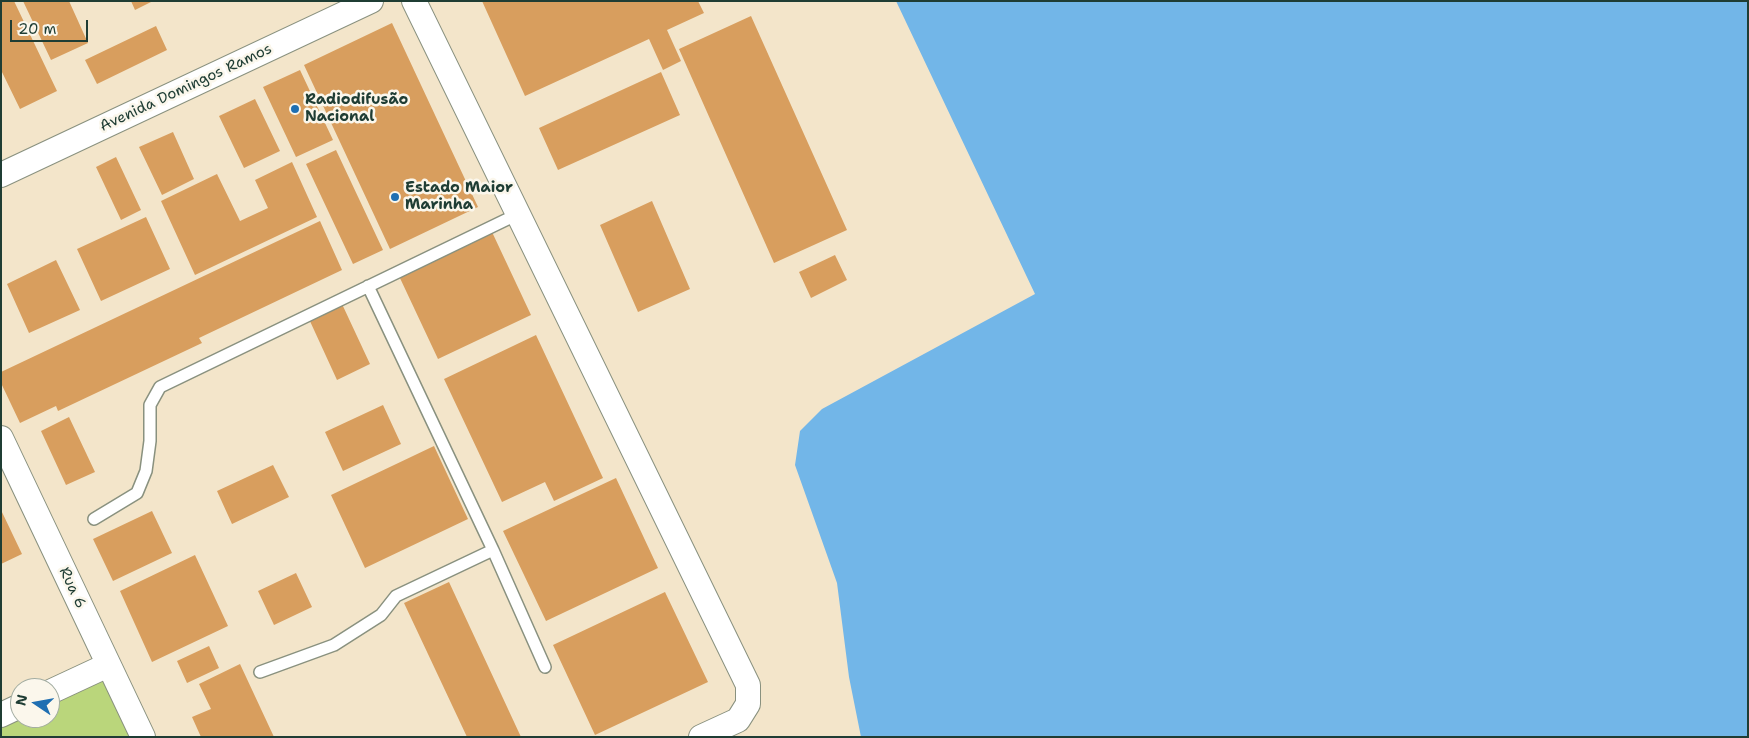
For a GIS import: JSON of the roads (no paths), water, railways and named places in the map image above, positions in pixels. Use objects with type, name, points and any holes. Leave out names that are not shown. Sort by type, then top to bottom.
[{"type":"street","name":"Avenida Domingos Ramos","points":[[2,174],[371,1]]},
{"type":"street","points":[[414,1],[748,685],[748,704],[738,720],[701,737]]},
{"type":"street","name":"Rua 6","points":[[1,438],[143,737]]},
{"type":"street","points":[[60,687],[108,665]]},
{"type":"lane","points":[[94,519],[136,493],[146,471],[150,441],[150,405],[160,386],[518,214]]},
{"type":"lane","points":[[368,286],[493,550],[545,668]]},
{"type":"lane","points":[[260,672],[334,645],[381,615],[396,596],[493,550]]},
{"type":"water","points":[[896,1],[1748,1],[1748,737],[861,737],[849,677],[837,583],[795,465],[800,431],[822,409],[1035,294]]},
{"type":"place","name":"Radiodifusão Nacional","points":[[295,109]]},
{"type":"place","name":"Estado Maior Marinha","points":[[395,197]]}]
